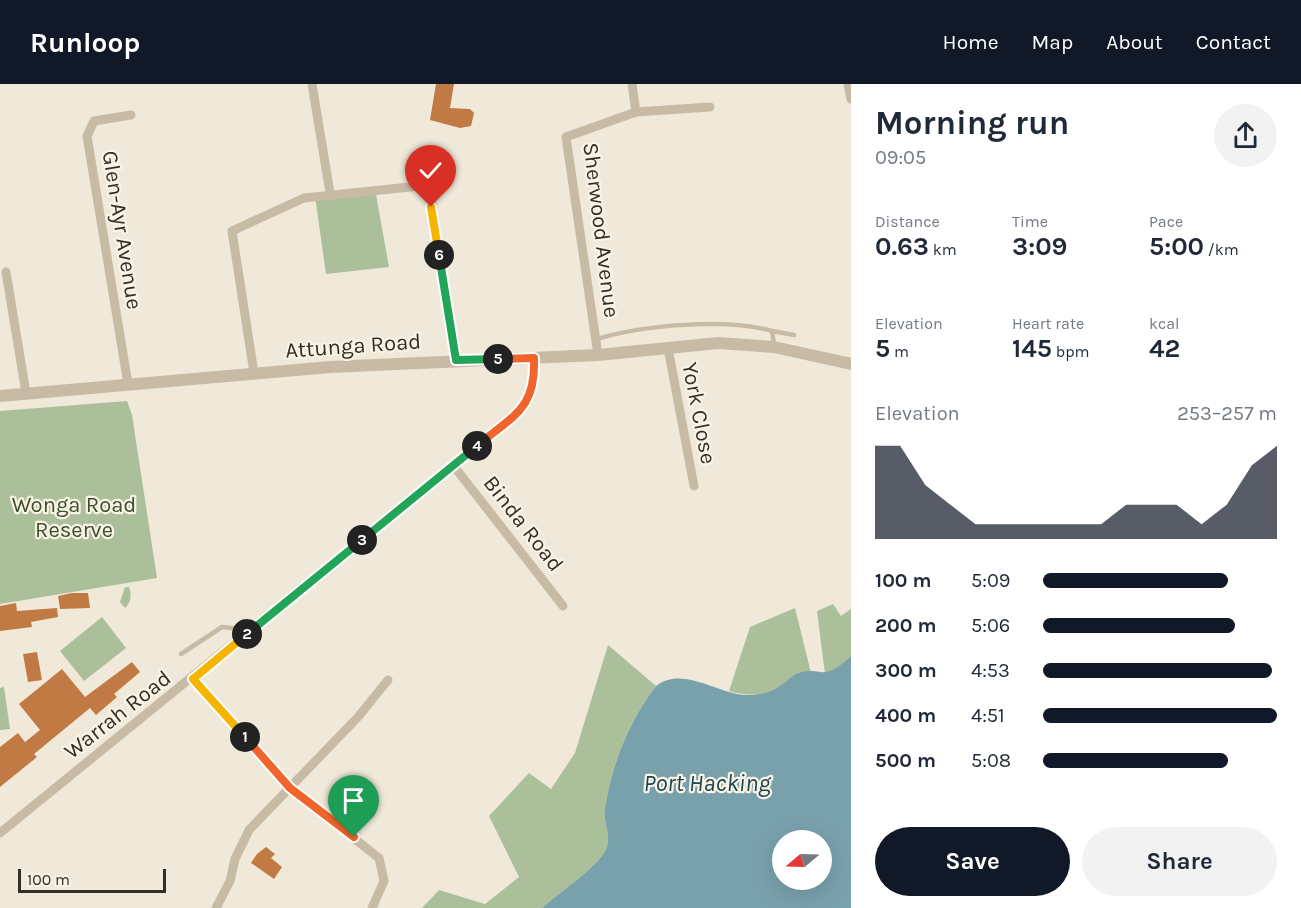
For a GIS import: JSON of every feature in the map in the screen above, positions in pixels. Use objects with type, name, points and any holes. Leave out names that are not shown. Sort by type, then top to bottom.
[{"type":"street","points":[[312,84],[330,193]]},
{"type":"street","points":[[632,84],[636,112],[710,107]]},
{"type":"street","points":[[848,84],[851,99]]},
{"type":"street","name":"Sherwood Avenue","points":[[598,355],[566,137],[636,112]]},
{"type":"street","name":"Glen-Ayr Avenue","points":[[128,384],[87,136],[94,122],[131,115]]},
{"type":"street","points":[[254,373],[232,231],[303,198],[330,193],[429,185],[456,360]]},
{"type":"street","points":[[6,272],[26,393]]},
{"type":"street","name":"Attunga Road","points":[[0,396],[254,373],[456,360],[598,355],[718,343],[774,347],[851,364]]},
{"type":"street","name":"York Close","points":[[668,348],[694,486]]},
{"type":"street","name":"Warrah Road","points":[[0,833],[193,679],[511,417],[530,398],[534,383],[534,358]]},
{"type":"street","name":"Binda Road","points":[[453,465],[563,606]]},
{"type":"street","points":[[193,679],[290,788],[379,858],[384,881],[372,908]]},
{"type":"street","points":[[216,908],[230,881],[235,859],[249,830],[358,717],[388,680]]},
{"type":"lane","points":[[597,339],[633,332],[726,323],[794,335]]},
{"type":"lane","points":[[772,331],[774,347]]},
{"type":"lane","points":[[181,654],[222,627],[241,629],[246,635]]},
{"type":"green space","points":[[375,189],[389,267],[326,274],[315,196]]},
{"type":"green space","name":"Wonga Road Reserve","points":[[127,401],[132,415],[157,578],[0,604],[0,411]]},
{"type":"green space","points":[[125,587],[129,587],[131,595],[129,604],[125,608],[120,602]]},
{"type":"green space","points":[[833,604],[841,616],[851,609],[851,656],[837,669],[825,674],[817,611]]},
{"type":"green space","points":[[795,608],[811,673],[796,676],[765,693],[741,694],[729,691],[750,627]]},
{"type":"green space","points":[[102,617],[126,648],[84,681],[60,651]]},
{"type":"green space","points":[[608,645],[656,686],[630,728],[612,775],[605,808],[608,841],[604,853],[583,875],[542,908],[422,908],[439,890],[485,904],[519,877],[489,816],[529,773],[551,789],[575,753]]},
{"type":"green space","points":[[4,687],[10,729],[0,730],[0,688]]},
{"type":"water","name":"Port Hacking","points":[[851,656],[851,908],[542,908],[583,875],[604,853],[608,841],[605,808],[612,775],[630,728],[656,686],[666,680],[689,679],[735,693],[755,695],[777,688],[796,674],[833,670]]},
{"type":"building","points":[[436,84],[454,84],[450,108],[470,109],[474,113],[471,126],[460,128],[430,120]]},
{"type":"building","points":[[88,593],[90,608],[60,609],[58,596]]},
{"type":"building","points":[[16,603],[17,611],[57,608],[58,617],[31,622],[32,627],[0,631],[0,606]]},
{"type":"building","points":[[37,652],[42,680],[28,682],[23,654]]},
{"type":"building","points":[[132,662],[140,672],[114,694],[117,697],[96,715],[90,708],[34,754],[37,757],[0,787],[0,747],[18,733],[25,742],[40,730],[19,704],[62,669],[85,697]]},
{"type":"building","points":[[266,847],[275,854],[271,858],[282,867],[274,879],[251,863]]},
{"type":"route","points":[[354,837],[290,788],[193,679],[511,417],[530,398],[534,383],[534,358],[456,360],[431,207]]}]
